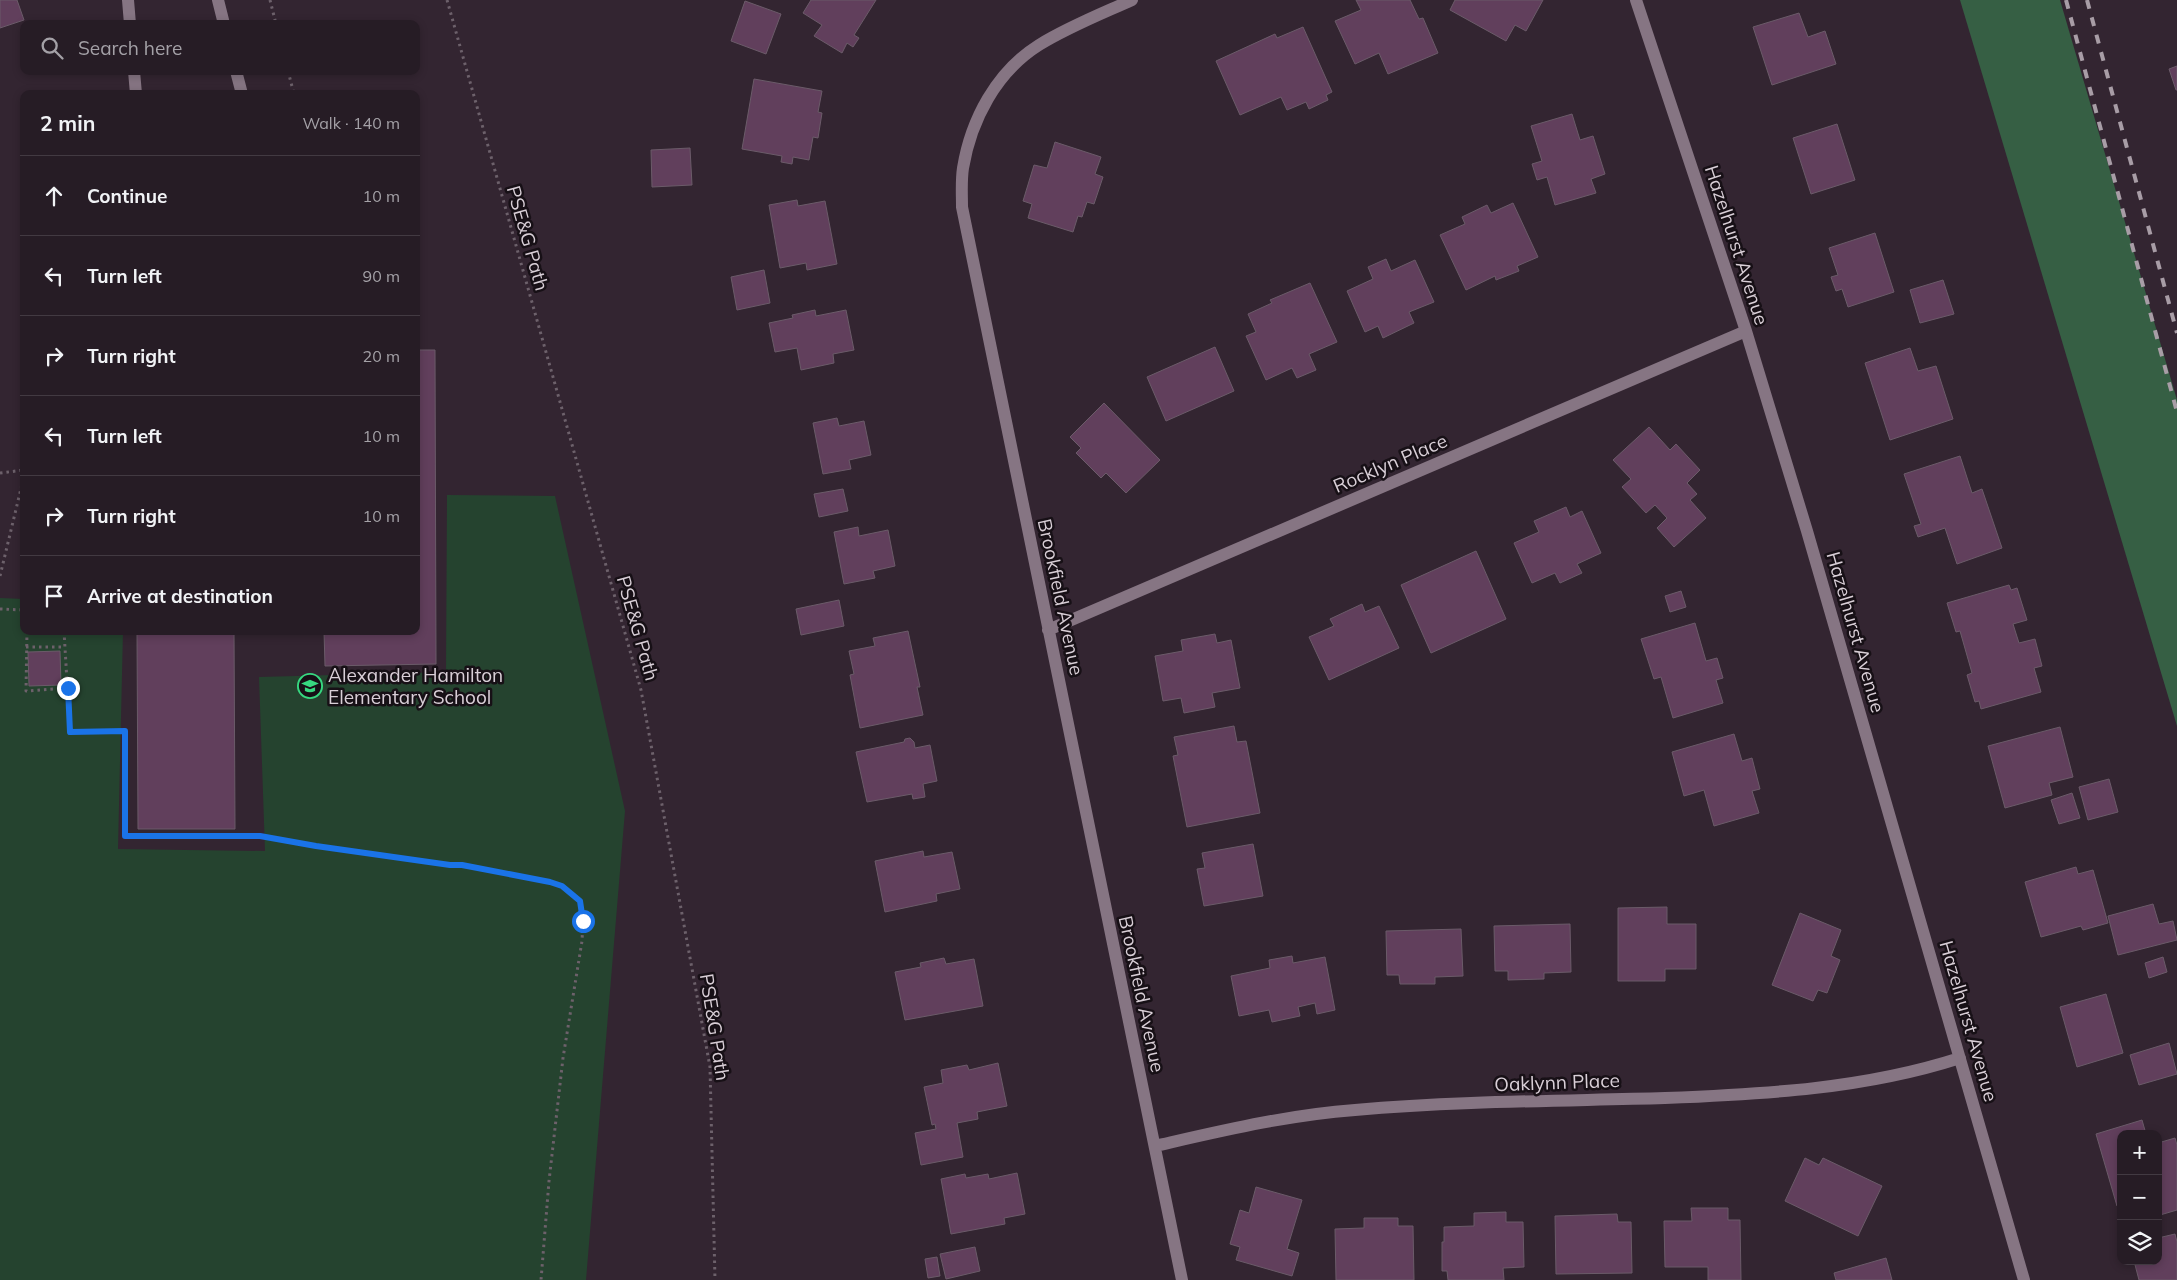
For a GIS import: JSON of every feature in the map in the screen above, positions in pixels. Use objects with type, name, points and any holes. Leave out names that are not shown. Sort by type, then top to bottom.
[{"type":"street","points":[[128,0],[130,20]]},
{"type":"street","points":[[218,0],[223,20]]},
{"type":"street","name":"Brookfield Avenue","points":[[1132,0],[1038,46],[1008,71],[986,100],[970,135],[962,170],[962,206],[1182,1280]]},
{"type":"street","name":"Hazelhurst Avenue","points":[[1636,0],[1746,331],[1807,530],[2024,1280]]},
{"type":"street","points":[[134,75],[136,90]]},
{"type":"street","points":[[237,75],[241,90]]},
{"type":"street","name":"Rocklyn Place","points":[[1048,630],[1746,331]]},
{"type":"street","name":"Oaklynn Place","points":[[1154,1146],[1266,1121],[1354,1110],[1436,1105],[1765,1094],[1853,1084],[1960,1058]]},
{"type":"path","points":[[270,0],[275,20]]},
{"type":"path","name":"PSE&G Path","points":[[447,0],[641,690],[710,1067],[715,1280]]},
{"type":"path","points":[[289,75],[293,90]]},
{"type":"path","points":[[0,473],[20,470]]},
{"type":"path","points":[[0,576],[20,493]]},
{"type":"path","points":[[0,609],[20,610]]},
{"type":"path","points":[[27,635],[26,691],[68,688]]},
{"type":"path","points":[[64,635],[70,732],[125,731],[125,836],[271,837],[316,846],[450,865],[462,865],[550,882],[562,886],[580,901],[583,921],[582,941],[562,1068],[549,1181],[541,1280]]},
{"type":"path","points":[[26,647],[65,647]]},
{"type":"green space","points":[[1960,0],[2060,0],[2177,400],[2177,726]]},
{"type":"green space","name":"Alexander Hamilton Elementary School","points":[[447,495],[555,496],[625,811],[586,1280],[0,1280],[0,598],[20,599],[20,635],[123,635],[118,849],[265,851],[259,677],[446,672]]},
{"type":"building","points":[[0,0],[17,0],[24,20],[0,28]]},
{"type":"building","points":[[811,0],[876,0],[854,35],[859,38],[853,47],[847,43],[842,53],[814,36],[822,25],[803,13]]},
{"type":"building","points":[[1356,0],[1410,0],[1419,19],[1423,18],[1438,53],[1388,74],[1379,53],[1355,64],[1335,21],[1361,10]]},
{"type":"building","points":[[1455,0],[1543,0],[1526,31],[1515,25],[1506,41],[1450,10]]},
{"type":"building","points":[[745,1],[781,14],[766,54],[731,41]]},
{"type":"building","points":[[1799,13],[1808,37],[1825,31],[1836,64],[1772,85],[1753,27]]},
{"type":"building","points":[[1303,27],[1332,92],[1326,95],[1328,100],[1309,109],[1306,102],[1287,110],[1281,97],[1240,115],[1216,61],[1275,34],[1277,38]]},
{"type":"building","points":[[2177,66],[2177,90],[2176,90],[2169,69]]},
{"type":"building","points":[[754,79],[822,91],[818,112],[822,113],[818,138],[813,137],[809,160],[793,157],[792,164],[781,162],[782,156],[742,149]]},
{"type":"building","points":[[1572,114],[1580,140],[1593,136],[1605,174],[1591,179],[1596,193],[1555,205],[1547,177],[1537,180],[1532,164],[1542,161],[1531,126]]},
{"type":"building","points":[[1837,124],[1855,180],[1811,194],[1793,138]]},
{"type":"building","points":[[1055,142],[1101,157],[1095,174],[1103,177],[1094,204],[1087,202],[1082,217],[1078,216],[1073,232],[1028,218],[1032,204],[1023,201],[1034,165],[1047,168]]},
{"type":"building","points":[[690,148],[692,185],[652,187],[651,150]]},
{"type":"building","points":[[797,200],[798,206],[825,201],[837,264],[807,270],[806,263],[780,268],[769,205]]},
{"type":"building","points":[[1513,203],[1538,257],[1517,266],[1519,271],[1496,280],[1495,276],[1466,290],[1440,235],[1465,224],[1462,217],[1487,205],[1491,213]]},
{"type":"building","points":[[1875,233],[1894,292],[1848,307],[1842,289],[1836,291],[1831,277],[1838,275],[1829,248]]},
{"type":"building","points":[[1386,259],[1391,271],[1415,260],[1434,302],[1409,312],[1414,323],[1383,338],[1378,326],[1365,332],[1347,291],[1373,279],[1368,267]]},
{"type":"building","points":[[764,270],[770,303],[737,310],[731,277]]},
{"type":"building","points":[[1943,280],[1954,314],[1920,323],[1910,290]]},
{"type":"building","points":[[1310,283],[1337,342],[1309,354],[1316,370],[1297,378],[1292,368],[1266,380],[1246,336],[1256,332],[1248,314],[1272,303],[1270,300]]},
{"type":"building","points":[[815,310],[816,316],[846,310],[854,350],[833,354],[834,363],[801,370],[797,348],[775,352],[769,323],[793,318],[792,315]]},
{"type":"building","points":[[1215,347],[1234,391],[1166,421],[1147,377]]},
{"type":"building","points":[[1910,348],[1918,371],[1936,366],[1953,419],[1890,440],[1865,363]]},
{"type":"building","points":[[420,350],[435,350],[436,664],[325,666],[324,635],[420,635]]},
{"type":"building","points":[[1104,403],[1160,460],[1126,493],[1106,473],[1101,478],[1076,453],[1081,448],[1070,437]]},
{"type":"building","points":[[837,418],[839,426],[864,421],[871,455],[849,460],[851,469],[823,474],[813,423]]},
{"type":"building","points":[[1649,427],[1670,450],[1676,444],[1700,470],[1687,483],[1697,494],[1690,500],[1706,518],[1674,547],[1657,528],[1667,518],[1655,505],[1646,513],[1622,487],[1631,479],[1613,460]]},
{"type":"building","points":[[1960,456],[1972,493],[1982,489],[2002,548],[1957,564],[1945,528],[1918,537],[1914,526],[1921,524],[1904,474]]},
{"type":"building","points":[[843,489],[848,511],[819,517],[814,494]]},
{"type":"building","points":[[1566,507],[1570,517],[1582,511],[1601,553],[1577,564],[1582,573],[1560,583],[1555,573],[1532,583],[1514,543],[1539,532],[1534,521]]},
{"type":"building","points":[[858,527],[859,536],[888,530],[895,566],[873,571],[875,578],[844,584],[834,532]]},
{"type":"building","points":[[1476,551],[1506,619],[1431,653],[1401,585]]},
{"type":"building","points":[[2009,585],[2011,590],[2017,588],[2027,620],[2013,624],[2019,643],[2035,639],[2042,666],[2034,668],[2041,692],[1981,709],[1979,701],[1975,702],[1967,675],[1972,673],[1960,631],[1956,632],[1947,603]]},
{"type":"building","points":[[1681,591],[1686,607],[1670,612],[1665,596]]},
{"type":"building","points":[[839,600],[844,626],[801,635],[796,609]]},
{"type":"building","points":[[1362,604],[1365,612],[1379,606],[1399,648],[1329,680],[1309,637],[1334,626],[1330,619]]},
{"type":"building","points":[[1695,623],[1706,661],[1717,658],[1723,678],[1716,680],[1723,703],[1673,718],[1661,677],[1654,679],[1641,639]]},
{"type":"building","points":[[908,631],[920,687],[917,687],[923,715],[860,728],[850,675],[854,674],[849,651],[875,646],[873,638]]},
{"type":"building","points":[[1215,634],[1217,643],[1231,640],[1240,688],[1212,693],[1215,707],[1184,713],[1181,698],[1163,701],[1155,656],[1183,651],[1181,640]]},
{"type":"building","points":[[137,635],[234,635],[235,829],[138,829]]},
{"type":"building","points":[[60,651],[61,685],[29,686],[28,652]]},
{"type":"building","points":[[1234,726],[1237,742],[1246,741],[1260,813],[1187,827],[1173,756],[1178,755],[1174,737]]},
{"type":"building","points":[[2060,727],[2073,777],[2049,783],[2052,795],[2005,808],[1988,746]]},
{"type":"building","points":[[1734,734],[1742,761],[1752,758],[1760,789],[1752,791],[1759,813],[1714,826],[1704,790],[1684,796],[1672,752]]},
{"type":"building","points":[[910,738],[914,742],[915,748],[930,745],[937,781],[923,784],[925,797],[913,799],[912,794],[867,802],[856,752],[904,742],[905,739]]},
{"type":"building","points":[[2109,779],[2118,812],[2088,820],[2079,787]]},
{"type":"building","points":[[2072,793],[2080,818],[2059,824],[2051,800]]},
{"type":"building","points":[[1253,844],[1263,896],[1204,906],[1197,869],[1205,868],[1202,853]]},
{"type":"building","points":[[923,851],[924,857],[952,852],[960,889],[936,894],[937,901],[885,912],[875,861]]},
{"type":"building","points":[[2076,867],[2078,874],[2093,870],[2108,923],[2083,930],[2081,926],[2041,937],[2025,882]]},
{"type":"building","points":[[2153,904],[2159,924],[2173,921],[2177,940],[2118,955],[2108,916]]},
{"type":"building","points":[[1667,907],[1667,924],[1696,924],[1696,969],[1665,969],[1665,981],[1618,981],[1618,908]]},
{"type":"building","points":[[1800,913],[1841,930],[1831,956],[1840,960],[1827,993],[1818,990],[1813,1001],[1772,985]]},
{"type":"building","points":[[1570,924],[1571,972],[1544,973],[1544,979],[1508,980],[1508,971],[1495,971],[1494,926]]},
{"type":"building","points":[[1461,929],[1463,976],[1435,977],[1435,984],[1400,984],[1399,975],[1387,975],[1386,931]]},
{"type":"building","points":[[1292,956],[1293,963],[1325,957],[1335,1010],[1317,1014],[1315,1003],[1298,1007],[1300,1016],[1272,1022],[1269,1010],[1239,1016],[1231,976],[1270,968],[1269,960]]},
{"type":"building","points":[[2163,957],[2167,972],[2149,978],[2145,963]]},
{"type":"building","points":[[944,958],[946,964],[974,959],[983,1006],[905,1020],[895,972],[921,967],[920,963]]},
{"type":"building","points":[[2106,994],[2123,1053],[2077,1067],[2060,1007]]},
{"type":"building","points":[[2169,1043],[2177,1074],[2139,1085],[2130,1055]]},
{"type":"building","points":[[998,1063],[1007,1106],[977,1112],[978,1119],[957,1123],[963,1157],[921,1165],[915,1133],[936,1129],[935,1124],[932,1125],[924,1087],[943,1083],[941,1070],[967,1065],[969,1070]]},
{"type":"building","points":[[2142,1120],[2145,1130],[2117,1130],[2117,1206],[2096,1134]]},
{"type":"building","points":[[2175,1138],[2177,1145],[2177,1210],[2162,1214],[2162,1175],[2162,1142]]},
{"type":"building","points":[[1805,1158],[1819,1165],[1823,1158],[1882,1186],[1858,1236],[1785,1201]]},
{"type":"building","points":[[1017,1173],[1025,1214],[1004,1218],[1005,1224],[951,1234],[941,1179],[965,1174],[966,1178],[988,1174],[989,1179]]},
{"type":"building","points":[[1256,1187],[1302,1200],[1287,1249],[1299,1253],[1292,1276],[1236,1260],[1240,1247],[1230,1244],[1240,1210],[1249,1213]]},
{"type":"building","points":[[1691,1208],[1728,1208],[1728,1220],[1740,1220],[1741,1280],[1708,1280],[1708,1267],[1665,1267],[1664,1221],[1692,1221]]},
{"type":"building","points":[[1506,1212],[1506,1222],[1523,1222],[1524,1267],[1503,1268],[1504,1280],[1448,1280],[1447,1271],[1442,1271],[1444,1227],[1474,1226],[1474,1213]]},
{"type":"building","points":[[1617,1214],[1618,1222],[1631,1222],[1632,1273],[1556,1274],[1555,1216]]},
{"type":"building","points":[[1364,1218],[1398,1218],[1398,1226],[1413,1226],[1414,1280],[1336,1280],[1335,1229],[1364,1228]]},
{"type":"building","points":[[2175,1234],[2177,1242],[2177,1280],[2139,1280],[2135,1265],[2162,1265],[2162,1237]]},
{"type":"building","points":[[975,1247],[980,1271],[946,1279],[940,1254]]},
{"type":"building","points":[[937,1257],[940,1276],[928,1278],[925,1259]]},
{"type":"building","points":[[1886,1258],[1892,1280],[1836,1280],[1834,1273]]},
{"type":"railway","points":[[2066,0],[2177,412]]},
{"type":"railway","points":[[2087,0],[2177,333]]},
{"type":"place","name":"Alexander Hamilton Elementary School","points":[[310,686]]},
{"type":"route","points":[[68,688],[70,732],[125,731],[125,836],[260,836],[316,846],[450,865],[462,865],[562,886],[580,901],[583,921]]}]
